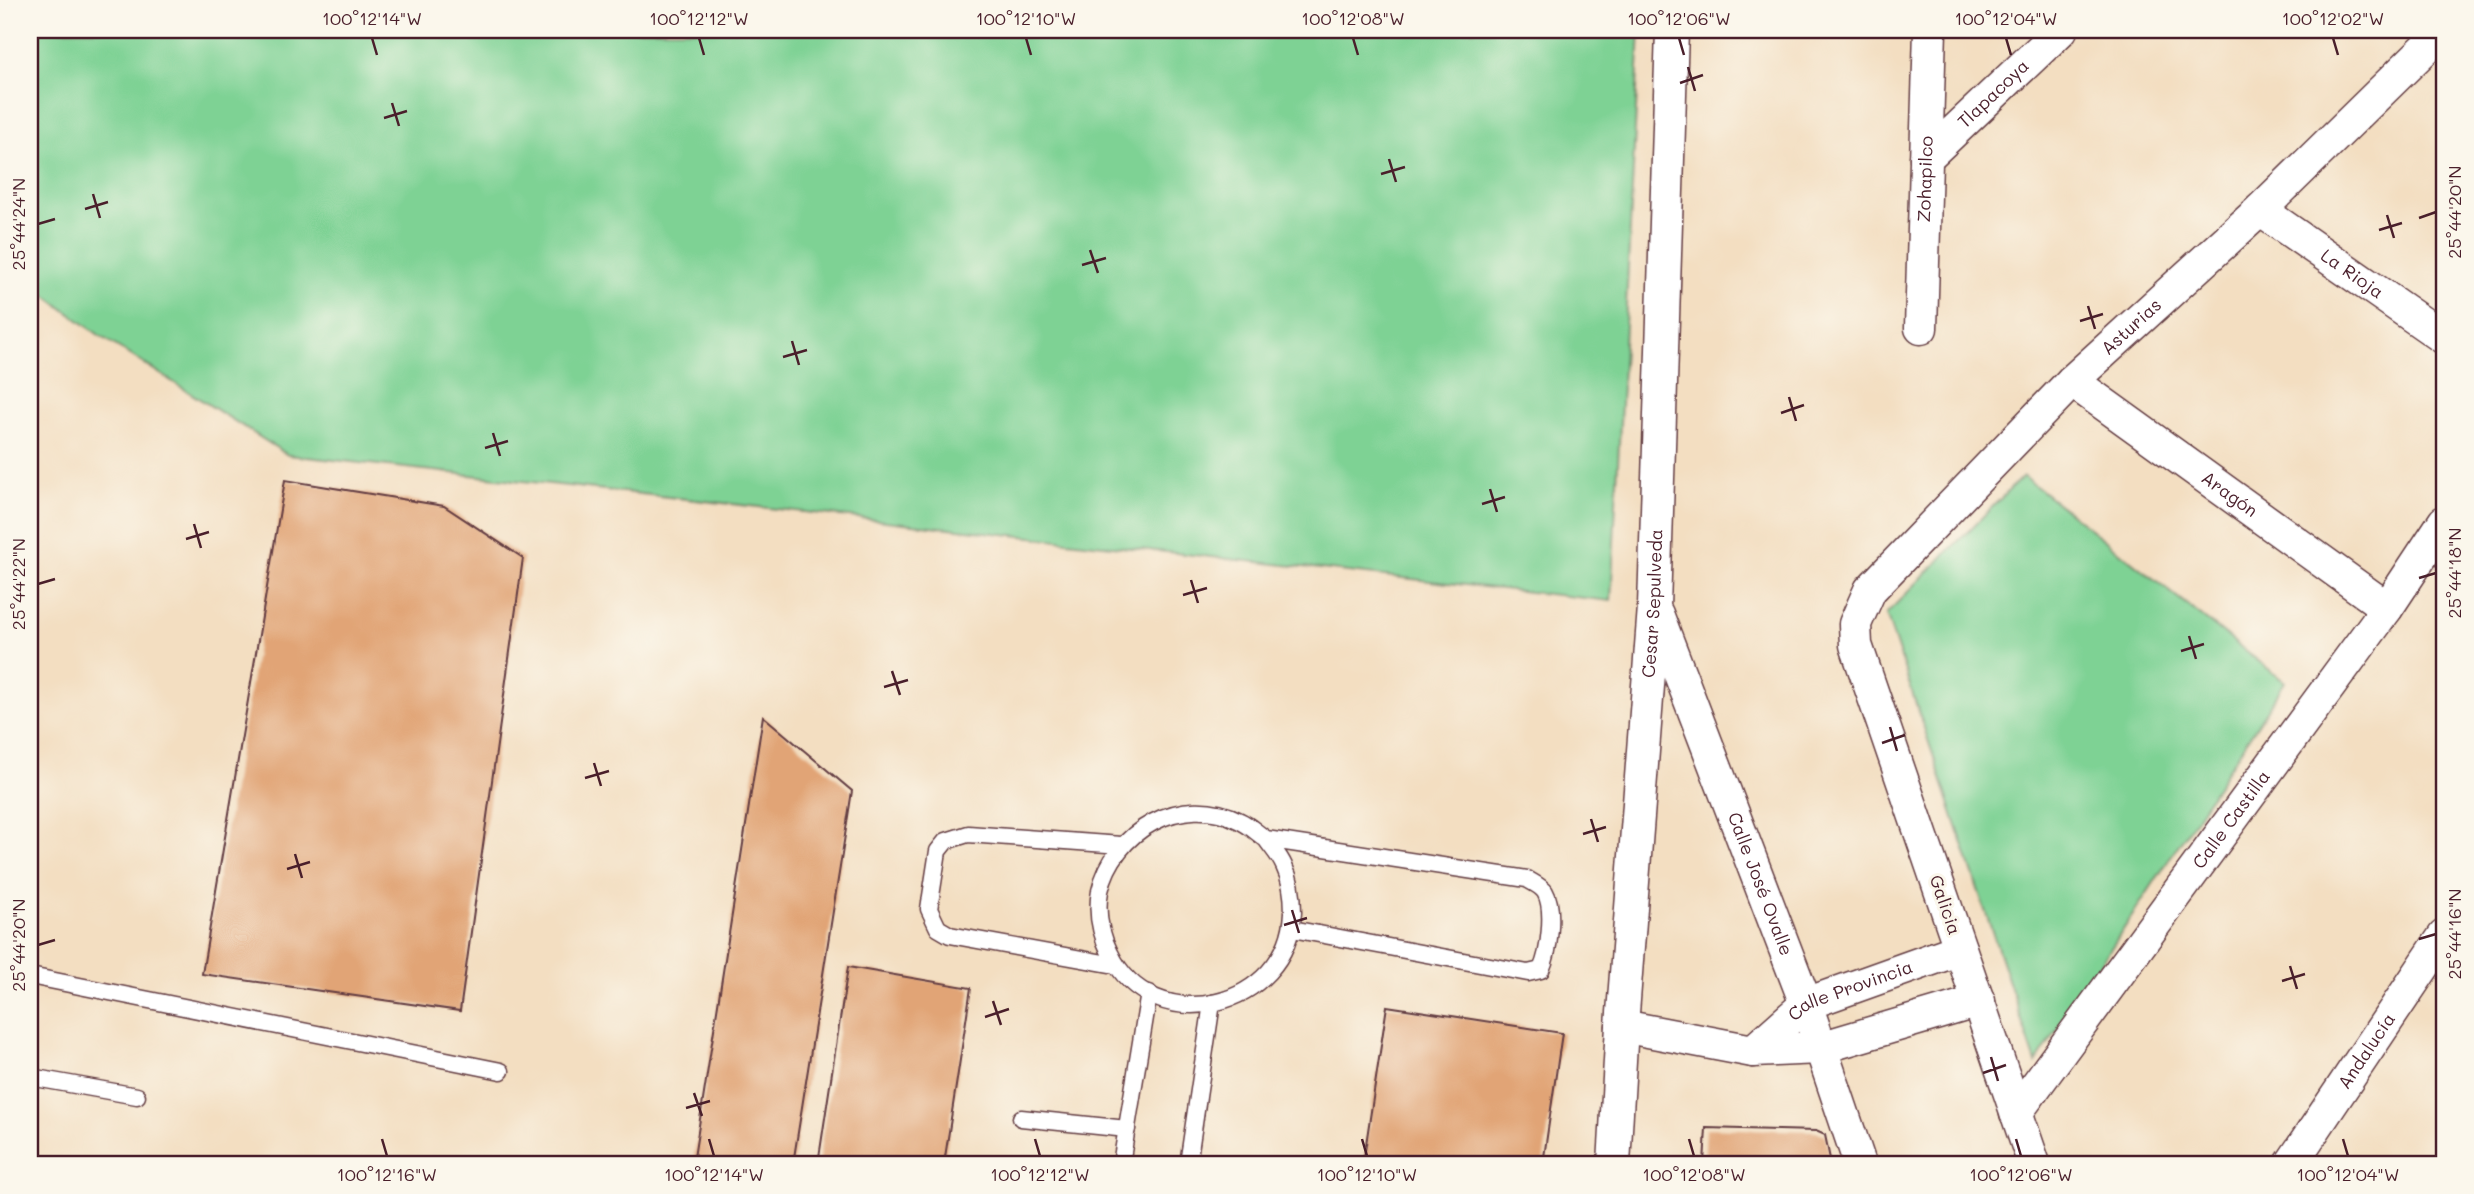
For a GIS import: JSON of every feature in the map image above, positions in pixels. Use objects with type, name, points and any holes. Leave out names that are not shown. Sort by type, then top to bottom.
[{"type":"street","name":"Zohapilco","points":[[1921,328],[1930,30]]},
{"type":"street","name":"Tlapacoya","points":[[1926,158],[2061,30]]},
{"type":"street","name":"Asturias","points":[[1856,645],[1854,624],[1870,590],[2072,381],[2260,210],[2444,30]]},
{"type":"street","name":"Cesar Sepulveda","points":[[1615,1164],[1622,1026],[1654,607],[1677,34]]},
{"type":"street","name":"La Rioja","points":[[2260,210],[2444,338]]},
{"type":"street","name":"Aragón","points":[[2072,381],[2387,608]]},
{"type":"street","name":"Calle Castilla","points":[[2016,1114],[2387,608],[2444,522]]},
{"type":"street","name":"Calle José Ovalle","points":[[1654,607],[1806,1004],[1860,1164]]},
{"type":"street","name":"Galicia","points":[[1856,645],[2034,1164]]},
{"type":"street","name":"Andalucía","points":[[2291,1164],[2444,936]]},
{"type":"street","name":"Calle Provincia","points":[[1753,1051],[1806,1004],[1960,949]]},
{"type":"street","name":"Calle Provincia","points":[[1622,1026],[1753,1051],[1820,1048],[1979,1001]]},
{"type":"lane","points":[[1208,811],[1239,820],[1266,839],[1284,866],[1293,897],[1292,929],[1280,959],[1258,984],[1230,1000],[1199,1006],[1167,1002],[1138,988],[1115,965],[1102,936],[1098,904],[1104,873],[1121,845],[1145,824],[1176,813],[1208,811]]},
{"type":"lane","points":[[1115,965],[950,935],[938,928],[929,909],[938,852],[946,841],[968,834],[1121,845]]},
{"type":"lane","points":[[1266,839],[1527,879],[1543,889],[1549,901],[1547,956],[1541,970],[1528,973],[1292,929]]},
{"type":"lane","points":[[30,976],[501,1071]]},
{"type":"lane","points":[[1122,1164],[1149,993]]},
{"type":"lane","points":[[1188,1164],[1212,1003]]},
{"type":"lane","points":[[30,1077],[137,1096]]},
{"type":"lane","points":[[1021,1118],[1127,1129]]},
{"type":"green space","points":[[30,30],[1640,30],[1611,601],[288,455],[99,335],[30,284]]},
{"type":"green space","points":[[2023,476],[2285,682],[2036,1063],[1886,614]]},
{"type":"building","points":[[285,480],[444,506],[523,558],[460,1011],[202,974]]},
{"type":"building","points":[[763,716],[852,791],[793,1164],[693,1164]]},
{"type":"building","points":[[848,967],[971,988],[944,1164],[818,1164]]},
{"type":"building","points":[[1387,1006],[1562,1033],[1543,1164],[1363,1164]]},
{"type":"building","points":[[1706,1128],[1816,1131],[1825,1135],[1831,1164],[1704,1164]]}]
